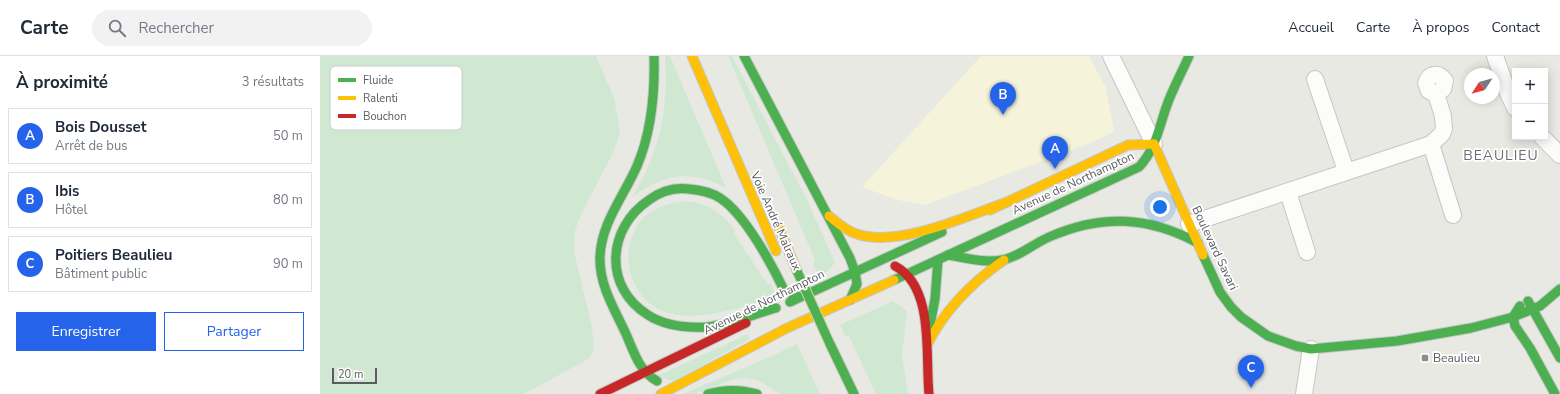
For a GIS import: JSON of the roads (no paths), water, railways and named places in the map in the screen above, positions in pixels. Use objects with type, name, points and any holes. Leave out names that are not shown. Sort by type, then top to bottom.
[{"type":"street","points":[[654,56],[655,76],[652,111],[647,135],[637,166],[604,232],[600,249],[600,259],[602,276],[606,289],[638,361],[646,373],[658,382],[673,388]]},
{"type":"street","name":"Voie André Malraux","points":[[692,56],[779,258]]},
{"type":"street","points":[[744,56],[850,258],[857,284],[850,300]]},
{"type":"street","points":[[1111,56],[1154,144]]},
{"type":"street","points":[[1154,144],[1168,104],[1189,56]]},
{"type":"street","points":[[1496,56],[1513,104]]},
{"type":"street","points":[[1315,79],[1346,171]]},
{"type":"street","points":[[1189,224],[1431,144],[1442,134],[1444,129],[1443,116],[1436,94]]},
{"type":"street","points":[[1545,140],[1560,155]]},
{"type":"street","name":"Avenue de Northampton","points":[[600,394],[646,373],[776,308],[1128,145],[1154,144],[1148,159],[1139,167],[787,328],[661,394]]},
{"type":"street","name":"Boulevard Savari","points":[[1154,144],[1220,292],[1231,307],[1241,317],[1268,336],[1296,346],[1311,349],[1398,341],[1439,341],[1514,322],[1548,300],[1560,289]]},
{"type":"street","points":[[1431,144],[1453,215]]},
{"type":"street","points":[[776,308],[716,326],[681,326],[664,323],[651,317],[639,310],[628,297],[619,282],[614,259],[616,242],[621,230],[629,216],[639,206],[648,199],[668,190],[682,188],[703,190],[723,200],[734,211],[784,276],[785,292],[796,296],[810,328]]},
{"type":"street","points":[[1288,192],[1308,252]]},
{"type":"street","points":[[825,212],[834,222],[845,230],[879,239],[898,238],[1007,202]]},
{"type":"street","points":[[927,343],[951,305],[977,279],[1004,260],[1078,226],[1108,221],[1135,221],[1155,224],[1182,233],[1198,244]]},
{"type":"street","name":"Voie André Malraux","points":[[776,222],[830,344],[854,394]]},
{"type":"street","points":[[948,255],[986,261],[1004,260]]},
{"type":"street","points":[[884,258],[907,274],[918,292],[922,306],[927,343]]},
{"type":"street","points":[[929,394],[926,360],[927,343],[935,300],[938,260]]},
{"type":"street","name":"Boulevard Savari","points":[[1398,341],[1422,332],[1463,322],[1525,302],[1544,293],[1560,281]]},
{"type":"street","points":[[1555,394],[1514,322],[1515,312],[1525,302],[1532,310],[1560,358]]},
{"type":"street","points":[[1304,394],[1311,349]]},
{"type":"street","points":[[708,394],[718,391],[736,390],[744,390],[757,394]]},
{"type":"place","name":"Ibis","points":[[1003,115]]},
{"type":"place","name":"Bois Dousset","points":[[1055,169]]},
{"type":"place","name":"Beaulieu","points":[[1425,358]]},
{"type":"place","name":"Poitiers Beaulieu","points":[[1251,388]]},
{"type":"district","name":"BEAULIEU","points":[[1501,155]]}]
